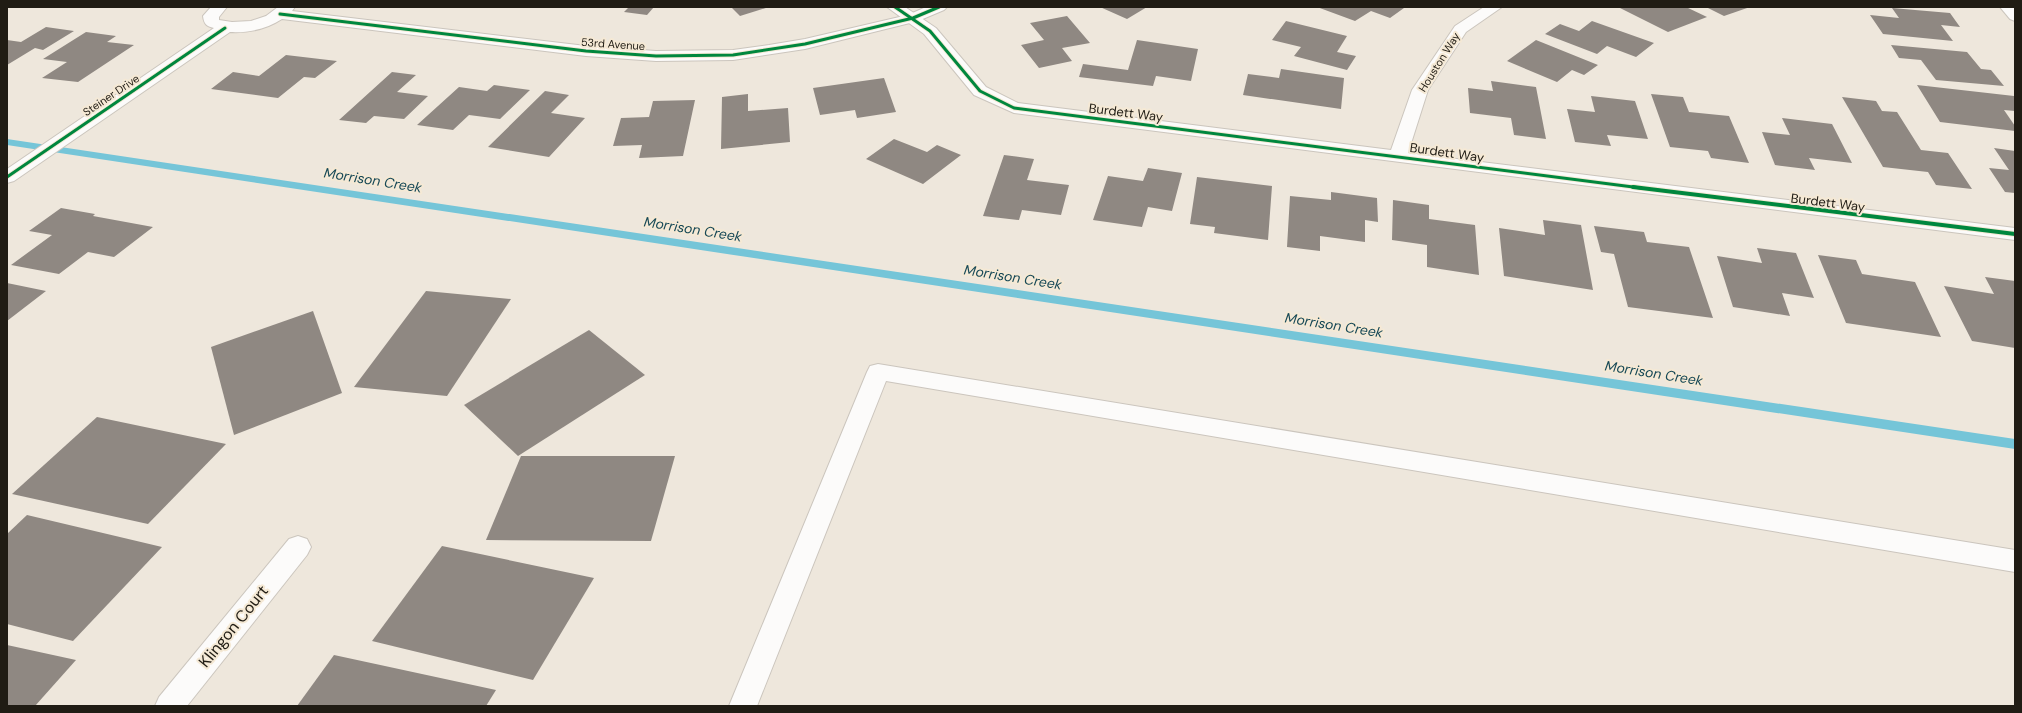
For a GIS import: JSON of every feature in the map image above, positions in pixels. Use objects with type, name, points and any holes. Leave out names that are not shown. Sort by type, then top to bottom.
[{"type":"street","points":[[219,7],[211,16],[212,24],[225,28],[244,28],[284,11]]},
{"type":"street","name":"Burdett Way","points":[[895,7],[930,31],[980,91],[1014,108],[1398,155],[1725,200],[2015,234]]},
{"type":"street","name":"53rd Avenue","points":[[284,11],[586,51],[656,56],[733,55],[805,44],[912,18],[939,7]]},
{"type":"street","name":"Houston Way","points":[[1398,155],[1420,90],[1460,29],[1494,7]]},
{"type":"street","points":[[2008,7],[2015,16]]},
{"type":"street","name":"Steiner Drive","points":[[7,177],[225,28]]},
{"type":"street","points":[[743,706],[878,372],[2015,561]]},
{"type":"street","name":"Klingon Court","points":[[169,706],[298,546]]},
{"type":"building","points":[[629,7],[654,7],[647,15],[624,12]]},
{"type":"building","points":[[731,7],[769,7],[740,16]]},
{"type":"building","points":[[1100,7],[1147,7],[1127,19]]},
{"type":"building","points":[[1317,7],[1404,8],[1390,18],[1371,11],[1355,21]]},
{"type":"building","points":[[1618,7],[1686,7],[1707,17],[1668,32]]},
{"type":"building","points":[[1706,7],[1750,7],[1724,16]]},
{"type":"building","points":[[1892,8],[1950,13],[1960,27],[1941,25],[1953,41],[1883,34],[1870,15],[1899,18]]},
{"type":"building","points":[[1067,16],[1090,43],[1062,48],[1072,61],[1039,68],[1021,45],[1044,40],[1030,23]]},
{"type":"building","points":[[1286,21],[1347,36],[1337,52],[1356,56],[1347,70],[1294,56],[1301,47],[1272,40]]},
{"type":"building","points":[[1592,21],[1654,43],[1636,57],[1607,46],[1597,54],[1545,34],[1560,24],[1579,31]]},
{"type":"building","points":[[46,27],[74,31],[43,50],[35,48],[7,65],[7,40],[21,42]]},
{"type":"building","points":[[86,32],[116,36],[107,42],[134,45],[78,82],[42,78],[67,62],[43,59]]},
{"type":"building","points":[[1137,40],[1198,49],[1191,81],[1156,76],[1153,86],[1079,77],[1083,64],[1128,70]]},
{"type":"building","points":[[1536,40],[1598,65],[1584,75],[1572,70],[1557,82],[1507,61]]},
{"type":"building","points":[[1891,45],[1967,52],[1981,69],[1991,70],[2004,86],[1936,80],[1921,60],[1899,58]]},
{"type":"building","points":[[286,55],[337,61],[315,78],[304,77],[278,98],[211,89],[233,72],[259,76]]},
{"type":"building","points":[[1281,69],[1344,78],[1341,109],[1243,95],[1248,74],[1279,78]]},
{"type":"building","points":[[392,72],[416,75],[397,92],[428,96],[404,119],[374,116],[366,123],[339,120]]},
{"type":"building","points":[[884,78],[896,112],[857,118],[855,110],[820,115],[813,88]]},
{"type":"building","points":[[1491,81],[1536,87],[1546,139],[1514,135],[1511,118],[1470,113],[1468,88],[1493,91]]},
{"type":"building","points":[[494,85],[530,90],[500,119],[469,115],[453,130],[417,125],[459,87],[487,91]]},
{"type":"building","points":[[1917,85],[2014,96],[2015,111],[2004,110],[2015,126],[2015,131],[1940,122]]},
{"type":"building","points":[[545,91],[569,95],[551,113],[585,118],[549,157],[488,147]]},
{"type":"building","points":[[748,94],[748,111],[788,108],[790,142],[721,149],[722,97]]},
{"type":"building","points":[[1651,94],[1683,97],[1689,112],[1729,116],[1749,163],[1711,158],[1708,151],[1670,147]]},
{"type":"building","points":[[1591,96],[1635,101],[1648,139],[1607,135],[1611,146],[1575,142],[1567,109],[1595,112]]},
{"type":"building","points":[[1842,97],[1876,101],[1882,111],[1897,112],[1921,150],[1948,153],[1972,189],[1936,185],[1928,172],[1883,167]]},
{"type":"building","points":[[695,100],[683,156],[639,158],[642,145],[613,146],[621,118],[649,117],[653,101]]},
{"type":"building","points":[[1782,118],[1832,124],[1852,163],[1809,158],[1815,170],[1775,165],[1762,132],[1790,135]]},
{"type":"building","points":[[894,139],[927,152],[937,145],[961,155],[923,184],[866,159]]},
{"type":"building","points":[[1994,148],[2015,151],[2015,193],[2005,192],[1989,168],[2009,170]]},
{"type":"building","points":[[1004,155],[1034,159],[1027,180],[1069,185],[1061,215],[1022,210],[1019,220],[983,216]]},
{"type":"building","points":[[1148,168],[1182,173],[1172,211],[1148,207],[1142,227],[1093,220],[1108,176],[1143,181]]},
{"type":"building","points":[[1197,177],[1272,186],[1268,240],[1214,233],[1215,227],[1190,224]]},
{"type":"building","points":[[1331,192],[1377,198],[1378,222],[1365,220],[1365,242],[1320,236],[1320,251],[1287,247],[1290,196],[1331,200]]},
{"type":"building","points":[[1393,200],[1429,205],[1429,219],[1475,225],[1479,275],[1427,267],[1427,245],[1392,240]]},
{"type":"building","points":[[61,208],[95,214],[93,216],[153,227],[114,257],[88,252],[59,274],[11,265],[52,235],[29,231]]},
{"type":"building","points":[[1543,220],[1581,225],[1593,290],[1504,276],[1499,228],[1545,235]]},
{"type":"building","points":[[1594,226],[1644,232],[1647,242],[1689,247],[1713,318],[1628,307],[1614,254],[1601,252]]},
{"type":"building","points":[[1757,248],[1796,253],[1814,298],[1782,293],[1790,316],[1733,307],[1717,256],[1762,263]]},
{"type":"building","points":[[1818,255],[1856,260],[1862,274],[1915,282],[1941,337],[1846,323]]},
{"type":"building","points":[[1985,277],[2015,281],[2015,348],[1972,341],[1944,286],[1994,294]]},
{"type":"building","points":[[7,283],[46,291],[7,321]]},
{"type":"building","points":[[426,291],[511,299],[447,396],[354,387]]},
{"type":"building","points":[[313,311],[342,393],[234,435],[211,347]]},
{"type":"building","points":[[589,330],[645,375],[518,456],[464,405]]},
{"type":"building","points":[[97,417],[226,444],[148,524],[12,494]]},
{"type":"building","points":[[521,456],[675,456],[651,541],[486,540]]},
{"type":"building","points":[[27,515],[162,547],[73,641],[7,624],[7,534]]},
{"type":"building","points":[[442,546],[594,578],[533,680],[372,641]]},
{"type":"building","points":[[7,645],[76,660],[35,706],[7,706]]},
{"type":"building","points":[[334,655],[496,690],[486,706],[297,706]]},
{"type":"waterway","name":"Morrison Creek","points":[[7,142],[2015,444]]},
{"type":"cycle path","points":[[895,7],[930,31],[980,91],[1014,108],[1765,204],[2015,234]]},
{"type":"cycle path","points":[[280,14],[586,51],[656,56],[733,55],[805,44],[913,18],[939,7]]},
{"type":"cycle path","points":[[7,177],[225,28]]}]
